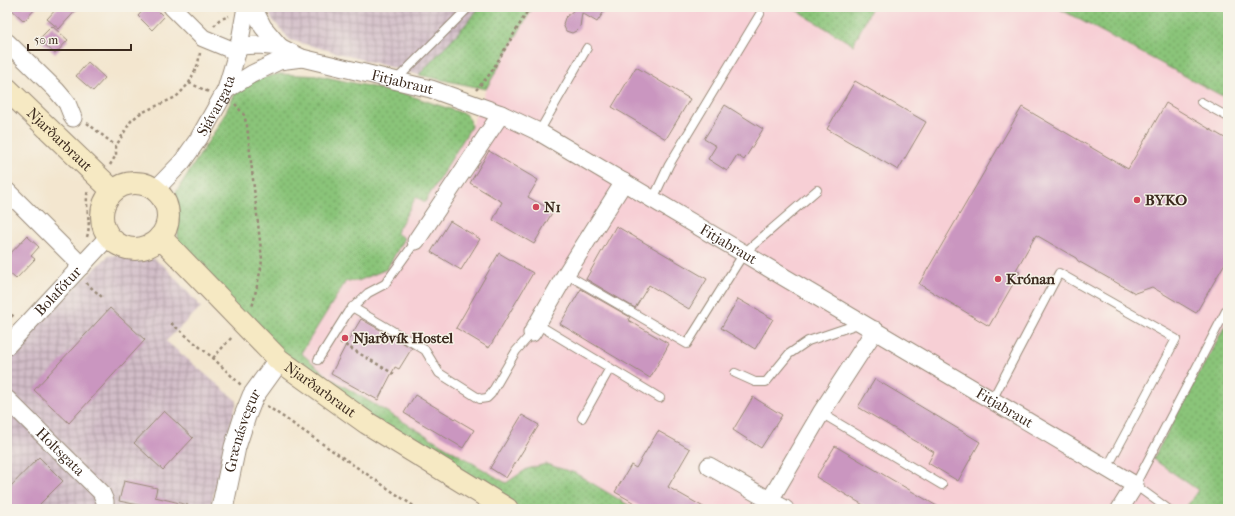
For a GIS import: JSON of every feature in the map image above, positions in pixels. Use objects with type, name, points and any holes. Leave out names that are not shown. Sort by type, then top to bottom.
[{"type":"main road","name":"Njarðarbraut","points":[[7,88],[106,184]]},
{"type":"main road","points":[[129,183],[138,183],[147,185],[155,190],[163,197],[167,207],[168,218],[166,228],[160,238],[153,244],[144,248],[134,249],[116,243],[104,228],[102,218],[102,208],[106,199],[106,184],[120,186],[129,183]]},
{"type":"main road","name":"Njarðarbraut","points":[[160,238],[279,360],[366,424],[507,509]]},
{"type":"street","points":[[172,7],[203,38],[238,49]]},
{"type":"street","name":"Fitjabraut","points":[[253,7],[263,27],[280,54]]},
{"type":"street","name":"Sjávargata","points":[[155,190],[182,162],[199,138],[224,94],[238,49],[239,10]]},
{"type":"street","points":[[7,42],[56,90],[66,103],[73,118]]},
{"type":"street","name":"Fitjabraut","points":[[238,49],[259,45],[280,54],[431,89],[501,114],[539,132],[1135,485]]},
{"type":"street","points":[[224,94],[280,54]]},
{"type":"street","points":[[416,241],[501,114]]},
{"type":"street","points":[[534,329],[566,274],[624,182]]},
{"type":"street","points":[[7,191],[76,260]]},
{"type":"street","name":"Bolafótur","points":[[7,346],[76,260],[109,236]]},
{"type":"street","points":[[770,500],[821,413],[868,327]]},
{"type":"street","name":"Grænásvegur","points":[[222,509],[235,446],[253,396],[279,360]]},
{"type":"street","name":"Holtsgata","points":[[7,399],[101,492],[105,500],[105,509]]},
{"type":"street","points":[[709,466],[785,509]]},
{"type":"street","points":[[1120,509],[1135,485]]},
{"type":"lane","points":[[396,80],[469,7]]},
{"type":"lane","points":[[653,199],[669,165],[760,14]]},
{"type":"lane","points":[[539,132],[587,48]]},
{"type":"lane","points":[[1201,102],[1228,117]]},
{"type":"lane","points":[[566,274],[687,344],[744,253],[817,190]]},
{"type":"lane","points":[[318,360],[352,307],[368,293],[385,284],[416,241]]},
{"type":"lane","points":[[992,400],[1059,273],[1176,339],[1107,468]]},
{"type":"lane","points":[[352,307],[425,350],[439,373],[480,399],[487,398],[491,394],[516,351],[534,329],[610,368],[660,398]]},
{"type":"lane","points":[[1168,509],[1135,485],[1228,307]]},
{"type":"lane","points":[[735,373],[755,382],[766,382],[789,354],[808,341],[868,327]]},
{"type":"lane","points":[[582,418],[610,368]]},
{"type":"lane","points":[[821,413],[942,485]]},
{"type":"path","points":[[466,101],[490,74],[530,7]]},
{"type":"path","points":[[76,260],[87,237],[90,223],[88,192],[106,184],[109,166],[116,155],[116,146],[131,121],[139,114],[176,97],[189,83],[198,64],[203,38],[219,20],[226,18],[239,10]]},
{"type":"path","points":[[189,83],[224,94],[236,104],[244,115],[247,126],[262,259],[250,316],[213,358]]},
{"type":"path","points":[[7,321],[18,310]]},
{"type":"path","points":[[171,323],[213,358],[253,396],[418,509]]},
{"type":"path","points":[[332,338],[394,374]]},
{"type":"shaded area","points":[[268,7],[480,7],[419,75],[290,40],[271,18]]},
{"type":"shaded area","points":[[533,7],[633,7],[647,15],[652,7],[791,7],[853,45],[872,7],[1056,7],[1228,99],[1228,320],[1153,459],[1198,490],[1185,509],[635,509],[575,473],[527,469],[506,483],[330,378],[300,353],[346,281],[359,281],[404,238],[396,233],[416,197],[425,202],[471,127],[486,89]]},
{"type":"shaded area","points":[[139,254],[153,258],[166,268],[201,307],[166,341],[237,401],[210,509],[7,509],[7,355],[108,256]]},
{"type":"green space","points":[[480,7],[533,7],[486,89],[419,75],[466,24]]},
{"type":"green space","points":[[791,7],[872,7],[853,45]]},
{"type":"green space","points":[[1056,7],[1228,7],[1228,99],[1069,14]]},
{"type":"green space","points":[[279,74],[321,76],[405,94],[465,114],[470,120],[471,127],[425,202],[416,197],[396,233],[404,238],[387,269],[358,281],[346,281],[301,353],[330,378],[506,483],[527,469],[546,464],[575,473],[635,509],[520,509],[369,418],[287,358],[179,249],[175,194],[220,123],[237,90],[251,81]]},
{"type":"green space","points":[[1228,320],[1228,509],[1185,509],[1198,490],[1153,459]]},
{"type":"building","points":[[9,7],[37,7],[24,21]]},
{"type":"building","points":[[58,7],[79,7],[59,29],[47,19]]},
{"type":"building","points":[[146,7],[154,7],[164,17],[152,30],[138,16]]},
{"type":"building","points":[[574,7],[607,7],[597,22],[582,13],[580,27],[572,33],[566,31],[563,24],[565,18],[576,8]]},
{"type":"building","points":[[52,26],[68,40],[55,54],[39,39]]},
{"type":"building","points":[[88,62],[105,78],[93,91],[76,76]]},
{"type":"building","points":[[636,67],[690,99],[666,139],[612,107]]},
{"type":"building","points":[[855,81],[926,122],[898,170],[827,129]]},
{"type":"building","points":[[1166,103],[1228,140],[1228,258],[1196,313],[1152,287],[1135,293],[1078,261],[1076,258],[1036,235],[1016,270],[1020,272],[989,326],[919,284],[1022,107],[1128,169]]},
{"type":"building","points":[[725,105],[763,129],[744,160],[737,155],[727,171],[708,159],[716,146],[704,139]]},
{"type":"building","points":[[489,151],[538,180],[528,197],[553,211],[534,244],[493,220],[502,202],[470,183]]},
{"type":"building","points":[[450,221],[480,239],[461,270],[431,252]]},
{"type":"building","points":[[616,226],[707,279],[689,309],[649,285],[635,308],[586,279]]},
{"type":"building","points":[[27,236],[39,247],[31,256],[35,259],[16,279],[7,271],[7,257]]},
{"type":"building","points":[[499,253],[533,273],[489,348],[456,328]]},
{"type":"building","points":[[581,289],[630,317],[628,320],[669,344],[650,378],[560,324]]},
{"type":"building","points":[[738,299],[773,319],[755,349],[721,328]]},
{"type":"building","points":[[110,308],[145,340],[69,423],[34,390]]},
{"type":"building","points":[[361,319],[412,348],[399,369],[395,367],[378,400],[331,374]]},
{"type":"building","points":[[875,379],[980,442],[958,481],[928,463],[934,452],[858,407]]},
{"type":"building","points":[[415,395],[474,430],[463,448],[404,413]]},
{"type":"building","points":[[753,397],[782,415],[761,448],[733,430]]},
{"type":"building","points":[[164,411],[193,438],[163,470],[134,443]]},
{"type":"building","points":[[522,415],[539,425],[506,478],[490,468]]},
{"type":"building","points":[[658,431],[690,449],[668,487],[707,509],[645,509],[615,492],[631,465],[636,468]]},
{"type":"building","points":[[835,446],[942,509],[870,509],[816,477]]},
{"type":"building","points":[[39,457],[63,481],[35,509],[7,509],[7,490]]},
{"type":"building","points":[[124,481],[157,488],[155,497],[188,505],[188,509],[158,509],[119,501]]},
{"type":"place","name":"BYKO","points":[[1137,200]]},
{"type":"place","name":"N1","points":[[536,207]]},
{"type":"place","name":"Krónan","points":[[998,279]]},
{"type":"place","name":"Njarðvík Hostel","points":[[345,338]]}]
